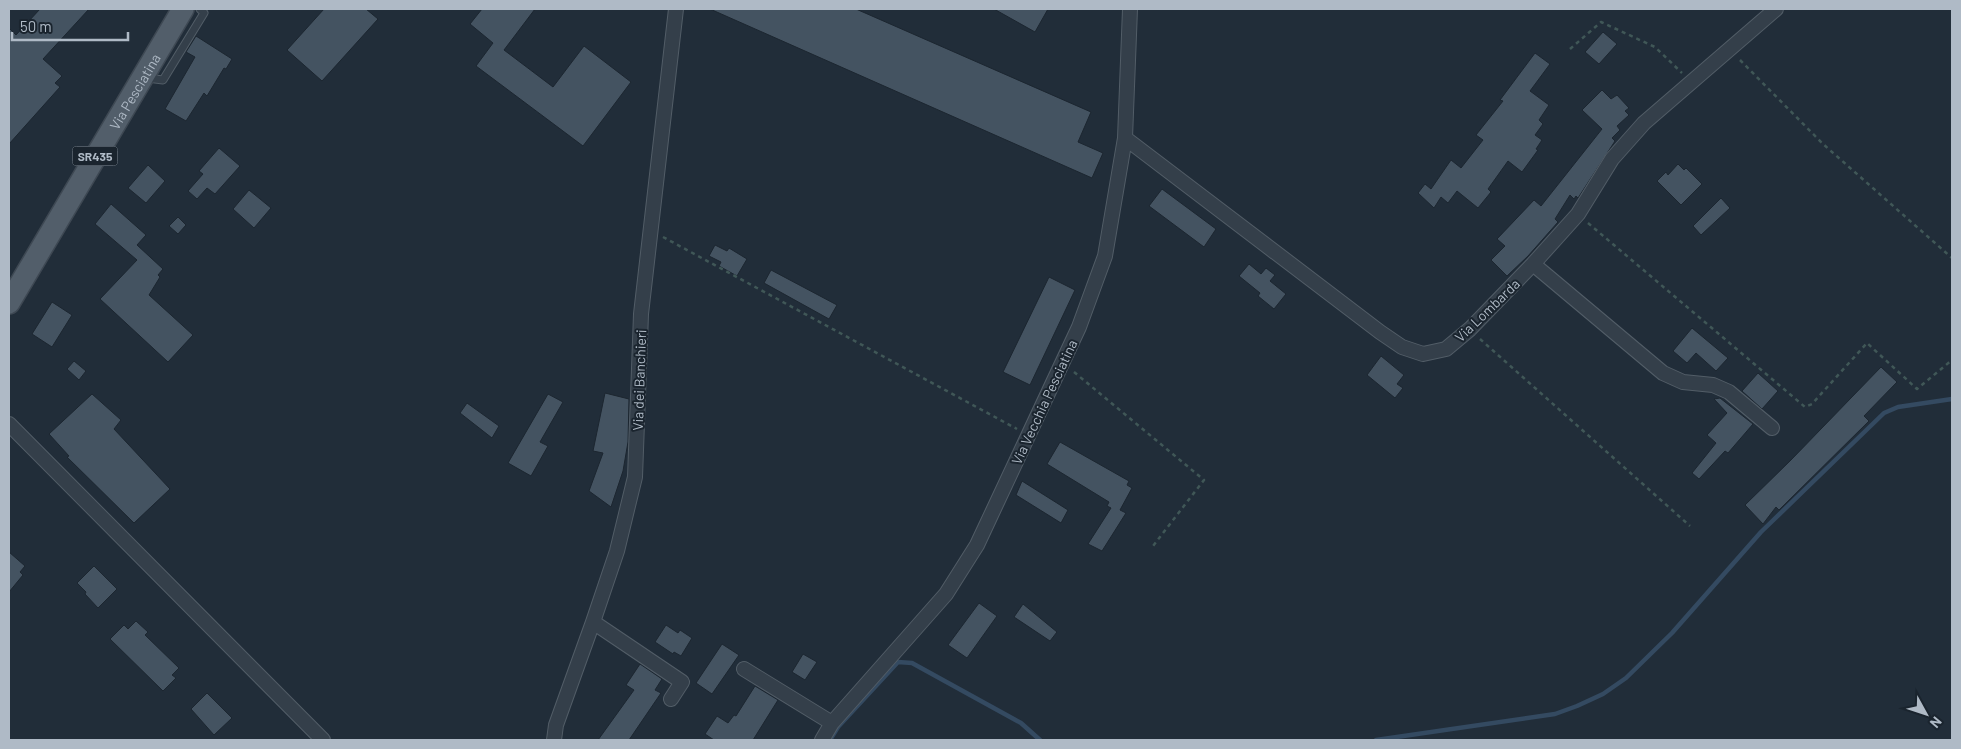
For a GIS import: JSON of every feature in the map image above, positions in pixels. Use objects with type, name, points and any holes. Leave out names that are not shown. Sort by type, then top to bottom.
[{"type":"main road","name":"Via Pesciatina","points":[[9,303],[183,9]]},
{"type":"street","name":"Via dei Banchieri","points":[[554,740],[556,725],[594,622],[617,551],[635,477],[642,314],[676,9]]},
{"type":"street","name":"Via Vecchia Pesciatina","points":[[822,740],[832,723],[946,594],[977,545],[1079,327],[1105,256],[1125,138],[1130,9]]},
{"type":"street","name":"Via Lombarda","points":[[1125,138],[1402,347],[1423,354],[1446,349],[1470,329],[1534,264],[1578,214],[1612,159],[1644,123],[1776,9]]},
{"type":"street","points":[[1534,264],[1663,373],[1683,382],[1713,385],[1729,392],[1772,428]]},
{"type":"street","points":[[9,424],[323,740]]},
{"type":"street","points":[[594,622],[682,682],[671,699]]},
{"type":"street","points":[[744,669],[832,723]]},
{"type":"lane","points":[[141,78],[163,80],[204,13],[200,9]]},
{"type":"path","points":[[1570,49],[1601,22],[1655,47],[1692,82]]},
{"type":"path","points":[[1730,50],[1823,144],[1952,258]]},
{"type":"path","points":[[1578,214],[1805,408],[1812,404],[1867,343],[1917,389],[1952,360]]},
{"type":"path","points":[[651,231],[726,270],[1028,436]]},
{"type":"path","points":[[1470,329],[1690,526]]},
{"type":"path","points":[[1062,362],[1204,480],[1153,546]]},
{"type":"building","points":[[40,9],[89,9],[43,59],[62,76],[55,83],[60,87],[9,144],[9,28],[16,35]]},
{"type":"building","points":[[324,9],[366,9],[378,19],[322,81],[287,50]]},
{"type":"building","points":[[482,9],[535,9],[504,50],[553,87],[584,46],[631,82],[583,146],[476,66],[493,43],[470,24]]},
{"type":"building","points":[[710,9],[856,9],[1091,112],[1078,142],[1103,153],[1092,178]]},
{"type":"building","points":[[994,9],[1048,9],[1035,32]]},
{"type":"building","points":[[1603,32],[1617,44],[1599,64],[1585,52]]},
{"type":"building","points":[[196,36],[232,59],[226,69],[224,68],[207,96],[204,93],[186,121],[165,109],[195,57],[186,52]]},
{"type":"building","points":[[1535,53],[1550,64],[1530,91],[1549,105],[1539,120],[1543,124],[1535,135],[1542,140],[1536,149],[1538,150],[1522,172],[1508,161],[1488,189],[1491,192],[1478,208],[1457,191],[1448,203],[1441,197],[1434,208],[1418,193],[1425,184],[1431,189],[1451,160],[1461,168],[1483,140],[1476,135],[1503,101],[1500,100]]},
{"type":"building","points":[[1602,90],[1611,99],[1617,95],[1629,108],[1625,111],[1629,115],[1617,126],[1620,130],[1612,138],[1615,141],[1578,198],[1576,196],[1574,199],[1570,195],[1555,219],[1558,222],[1528,256],[1507,276],[1491,260],[1505,246],[1497,239],[1534,200],[1541,206],[1602,129],[1582,110]]},
{"type":"building","points":[[219,148],[240,166],[215,194],[207,188],[197,199],[188,191],[203,174],[199,171]]},
{"type":"building","points":[[1678,164],[1684,170],[1686,168],[1702,184],[1681,205],[1657,181],[1666,172],[1668,175]]},
{"type":"building","points":[[148,165],[165,181],[146,203],[128,188]]},
{"type":"building","points":[[1162,189],[1216,229],[1204,247],[1149,206]]},
{"type":"building","points":[[249,190],[271,208],[254,228],[233,209]]},
{"type":"building","points":[[1721,198],[1730,208],[1701,235],[1693,226]]},
{"type":"building","points":[[111,204],[146,235],[137,245],[163,269],[158,275],[160,277],[149,295],[193,335],[168,362],[100,299],[137,260],[95,224]]},
{"type":"building","points":[[178,217],[186,225],[178,234],[169,226]]},
{"type":"building","points":[[715,245],[727,251],[729,248],[747,259],[737,276],[719,266],[721,262],[709,256]]},
{"type":"building","points":[[1249,264],[1261,274],[1266,268],[1275,275],[1270,281],[1286,294],[1274,309],[1258,296],[1260,293],[1239,276]]},
{"type":"building","points":[[771,270],[837,305],[829,319],[764,283]]},
{"type":"building","points":[[1049,277],[1075,290],[1030,385],[1003,372]]},
{"type":"building","points":[[52,302],[72,315],[52,347],[32,334]]},
{"type":"building","points":[[1692,328],[1728,358],[1716,371],[1696,353],[1687,363],[1673,351]]},
{"type":"building","points":[[1381,356],[1404,375],[1397,384],[1403,388],[1395,398],[1367,375]]},
{"type":"building","points":[[74,361],[86,371],[79,380],[67,369]]},
{"type":"building","points":[[1881,367],[1897,382],[1864,416],[1869,421],[1779,510],[1776,507],[1763,524],[1745,505]]},
{"type":"building","points":[[1758,373],[1778,391],[1762,409],[1742,391]]},
{"type":"building","points":[[605,393],[629,399],[628,442],[623,471],[611,507],[589,491],[603,453],[593,451]]},
{"type":"building","points":[[92,394],[121,420],[114,429],[170,489],[134,523],[67,457],[69,456],[49,434]]},
{"type":"building","points":[[548,394],[563,402],[540,442],[548,446],[531,476],[508,463]]},
{"type":"building","points":[[1720,398],[1753,424],[1728,453],[1725,451],[1699,479],[1692,473],[1716,443],[1707,435],[1727,413],[1714,399]]},
{"type":"building","points":[[467,403],[499,426],[492,438],[460,413]]},
{"type":"building","points":[[1060,442],[1129,481],[1127,485],[1132,488],[1120,510],[1126,513],[1102,551],[1088,544],[1111,508],[1107,506],[1109,502],[1047,464]]},
{"type":"building","points":[[1022,481],[1068,510],[1061,523],[1016,495]]},
{"type":"building","points":[[9,552],[25,566],[20,572],[23,575],[9,592]]},
{"type":"building","points":[[94,566],[117,589],[98,608],[77,583]]},
{"type":"building","points":[[979,603],[997,616],[967,658],[948,645]]},
{"type":"building","points":[[1023,604],[1057,632],[1050,641],[1014,617]]},
{"type":"building","points":[[136,621],[148,632],[145,635],[179,668],[172,675],[176,678],[163,691],[110,639],[124,625],[128,629]]},
{"type":"building","points":[[666,625],[678,633],[680,630],[692,638],[681,656],[674,652],[673,654],[655,642]]},
{"type":"building","points":[[722,644],[739,655],[712,694],[696,683]]},
{"type":"building","points":[[803,654],[817,662],[805,680],[792,672]]},
{"type":"building","points":[[640,664],[662,679],[655,690],[661,693],[629,740],[598,740],[634,690],[626,685]]},
{"type":"building","points":[[755,686],[778,700],[753,740],[714,740],[705,734],[717,716],[728,723],[734,715],[736,716]]},
{"type":"building","points":[[207,693],[232,718],[214,735],[191,709]]},
{"type":"waterway","points":[[1376,740],[1555,714],[1603,694],[1626,678],[1672,633],[1761,532],[1884,413],[1898,407],[1952,399]]},
{"type":"waterway","points":[[830,740],[838,727],[898,662],[912,663],[1021,723],[1040,740]]}]
